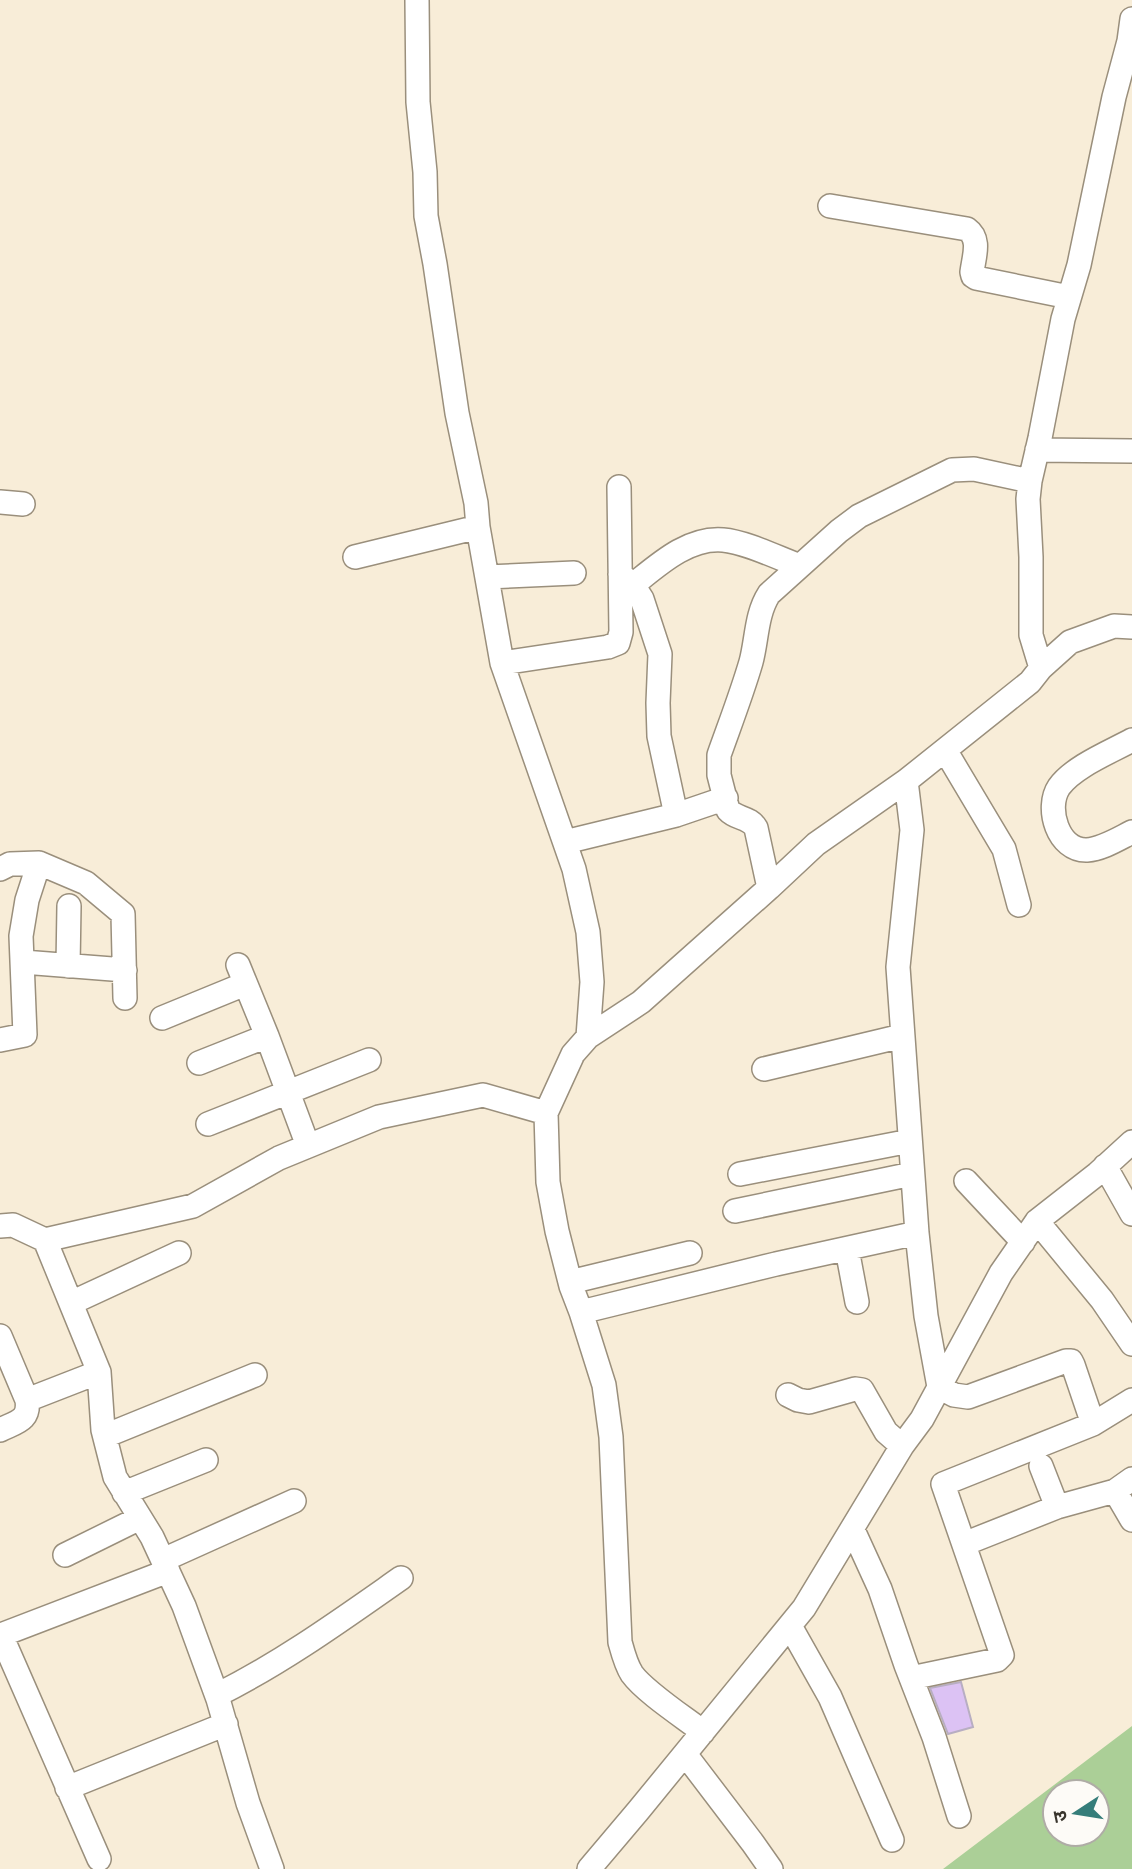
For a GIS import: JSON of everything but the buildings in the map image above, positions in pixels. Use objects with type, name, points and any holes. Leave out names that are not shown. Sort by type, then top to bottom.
[{"type":"street","points":[[416,0],[418,102],[426,216],[457,413],[476,503],[502,663],[574,869],[588,932],[592,982],[588,1037]]},
{"type":"street","points":[[1041,668],[1031,635],[1028,499],[1030,481],[1132,19]]},
{"type":"street","points":[[830,206],[967,229],[974,234],[976,240],[972,272],[976,278],[1069,297]]},
{"type":"street","points":[[1037,450],[1132,451]]},
{"type":"street","points":[[769,888],[754,824],[728,810],[719,775],[719,755],[749,668],[762,607],[769,594],[859,516],[951,470],[974,469],[1030,481]]},
{"type":"street","points":[[502,663],[608,647],[618,643],[626,580],[619,487]]},
{"type":"street","points":[[0,502],[23,504]]},
{"type":"street","points":[[355,557],[478,527]]},
{"type":"street","points":[[626,580],[674,554],[713,540],[735,542],[800,566]]},
{"type":"street","points":[[487,577],[574,573]]},
{"type":"street","points":[[626,580],[642,598],[660,654],[657,703],[659,736],[676,815]]},
{"type":"street","points":[[703,1732],[633,1675],[625,1661],[620,1642],[608,1408],[604,1385],[556,1231],[548,1182],[546,1113],[573,1054],[588,1037],[640,1002],[816,844],[945,750],[1030,682],[1041,668],[1070,642],[1114,626],[1132,627]]},
{"type":"street","points":[[1132,740],[1081,767],[1059,787],[1053,803],[1055,823],[1062,837],[1073,848],[1097,848],[1132,832]]},
{"type":"street","points":[[945,750],[1004,849],[1019,905]]},
{"type":"street","points":[[906,781],[912,830],[898,967],[917,1233],[926,1316],[939,1387]]},
{"type":"street","points":[[565,842],[676,815],[726,798]]},
{"type":"street","points":[[0,869],[10,864],[39,863],[86,883],[124,914],[125,998]]},
{"type":"street","points":[[0,1040],[25,1035],[21,936],[27,900],[39,863]]},
{"type":"street","points":[[68,966],[69,906]]},
{"type":"street","points":[[23,962],[125,970]]},
{"type":"street","points":[[162,1018],[242,975],[307,1146]]},
{"type":"street","points":[[198,1063],[267,1036]]},
{"type":"street","points":[[764,1069],[902,1036]]},
{"type":"street","points":[[208,1124],[369,1060]]},
{"type":"street","points":[[0,1226],[13,1225],[45,1240],[193,1206],[279,1158],[379,1117],[483,1095],[546,1113]]},
{"type":"street","points":[[740,1174],[910,1140]]},
{"type":"street","points":[[589,1869],[804,1608],[902,1446],[922,1419],[1001,1273],[1037,1221],[1132,1142]]},
{"type":"street","points":[[1105,1166],[1132,1214]]},
{"type":"street","points":[[735,1211],[912,1174]]},
{"type":"street","points":[[966,1181],[1023,1242]]},
{"type":"street","points":[[1037,1221],[1102,1300],[1132,1344]]},
{"type":"street","points":[[581,1312],[917,1233]]},
{"type":"street","points":[[45,1240],[99,1372],[105,1436],[115,1477],[152,1537],[184,1606],[217,1695],[248,1803],[272,1869]]},
{"type":"street","points":[[847,1249],[857,1302]]},
{"type":"street","points":[[71,1303],[179,1253]]},
{"type":"street","points":[[570,1282],[690,1253]]},
{"type":"street","points":[[0,1336],[5,1361],[29,1408],[27,1415],[21,1420],[0,1430]]},
{"type":"street","points":[[939,1387],[954,1395],[968,1397],[1066,1361],[1071,1362],[1093,1424]]},
{"type":"street","points":[[27,1400],[99,1372]]},
{"type":"street","points":[[105,1436],[255,1375]]},
{"type":"street","points":[[788,1395],[809,1402],[855,1389],[862,1390],[886,1432],[902,1446]]},
{"type":"street","points":[[911,1678],[997,1660],[1002,1655],[943,1484],[1093,1424],[1132,1400]]},
{"type":"street","points":[[124,1493],[206,1460]]},
{"type":"street","points":[[1041,1466],[1057,1507]]},
{"type":"street","points":[[964,1544],[1057,1507],[1124,1485],[1132,1520]]},
{"type":"street","points":[[99,1859],[1,1635],[165,1566],[295,1501]]},
{"type":"street","points":[[65,1555],[140,1518]]},
{"type":"street","points":[[853,1530],[880,1589],[934,1737],[959,1816]]},
{"type":"street","points":[[217,1695],[256,1676],[304,1646],[401,1578]]},
{"type":"street","points":[[790,1626],[830,1696],[892,1840]]},
{"type":"street","points":[[67,1788],[226,1724]]},
{"type":"street","points":[[685,1754],[771,1869]]},
{"type":"green space","points":[[1132,1726],[1132,1869],[943,1869],[1041,1795],[1041,1848],[1111,1848],[1111,1778],[1063,1778]]}]
